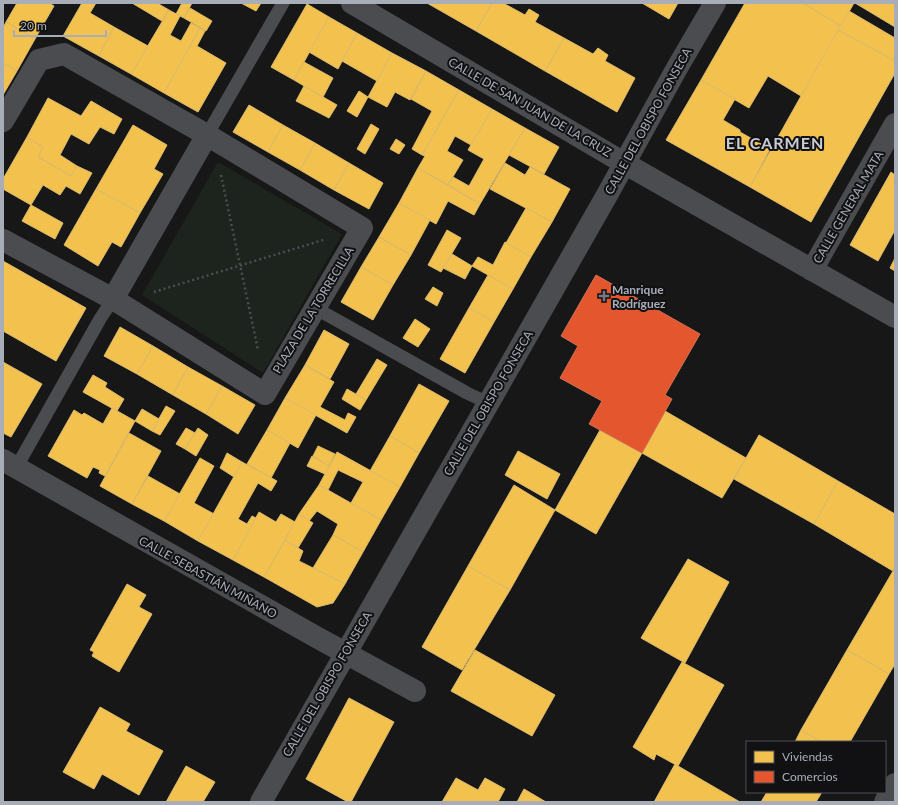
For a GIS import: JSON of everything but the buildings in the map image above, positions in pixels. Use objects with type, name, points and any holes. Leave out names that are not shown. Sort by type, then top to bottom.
[{"type":"street","name":"CALLE DE SAN JUAN DE LA CRUZ","points":[[352,3],[624,162],[895,317]]},
{"type":"street","name":"CALLE DEL OBISPO FONSECA","points":[[261,802],[715,3]]},
{"type":"street","name":"PLAZA DE LA TORRECILLA","points":[[3,121],[39,60],[64,54],[226,146],[362,228],[265,394],[132,310],[3,240]]},
{"type":"street","name":"CALLE GENERAL MATA","points":[[812,270],[895,124]]},
{"type":"street","points":[[113,299],[207,135]]},
{"type":"street","name":"CALLE SEBASTIÁN MIÑANO","points":[[9,464],[415,691]]},
{"type":"street","points":[[885,802],[895,784]]},
{"type":"lane","points":[[207,135],[284,3]]},
{"type":"lane","points":[[9,464],[113,299]]},
{"type":"lane","points":[[315,308],[467,394],[488,404]]},
{"type":"path","points":[[226,146],[218,162],[263,373],[273,378]]},
{"type":"path","points":[[132,310],[142,295],[342,234],[349,220]]},
{"type":"shaded area","points":[[218,162],[342,234],[263,373],[142,295]]},
{"type":"place","name":"Manrique Rodríguez","points":[[604,296]]},
{"type":"district","name":"EL CARMEN","points":[[775,142]]}]
